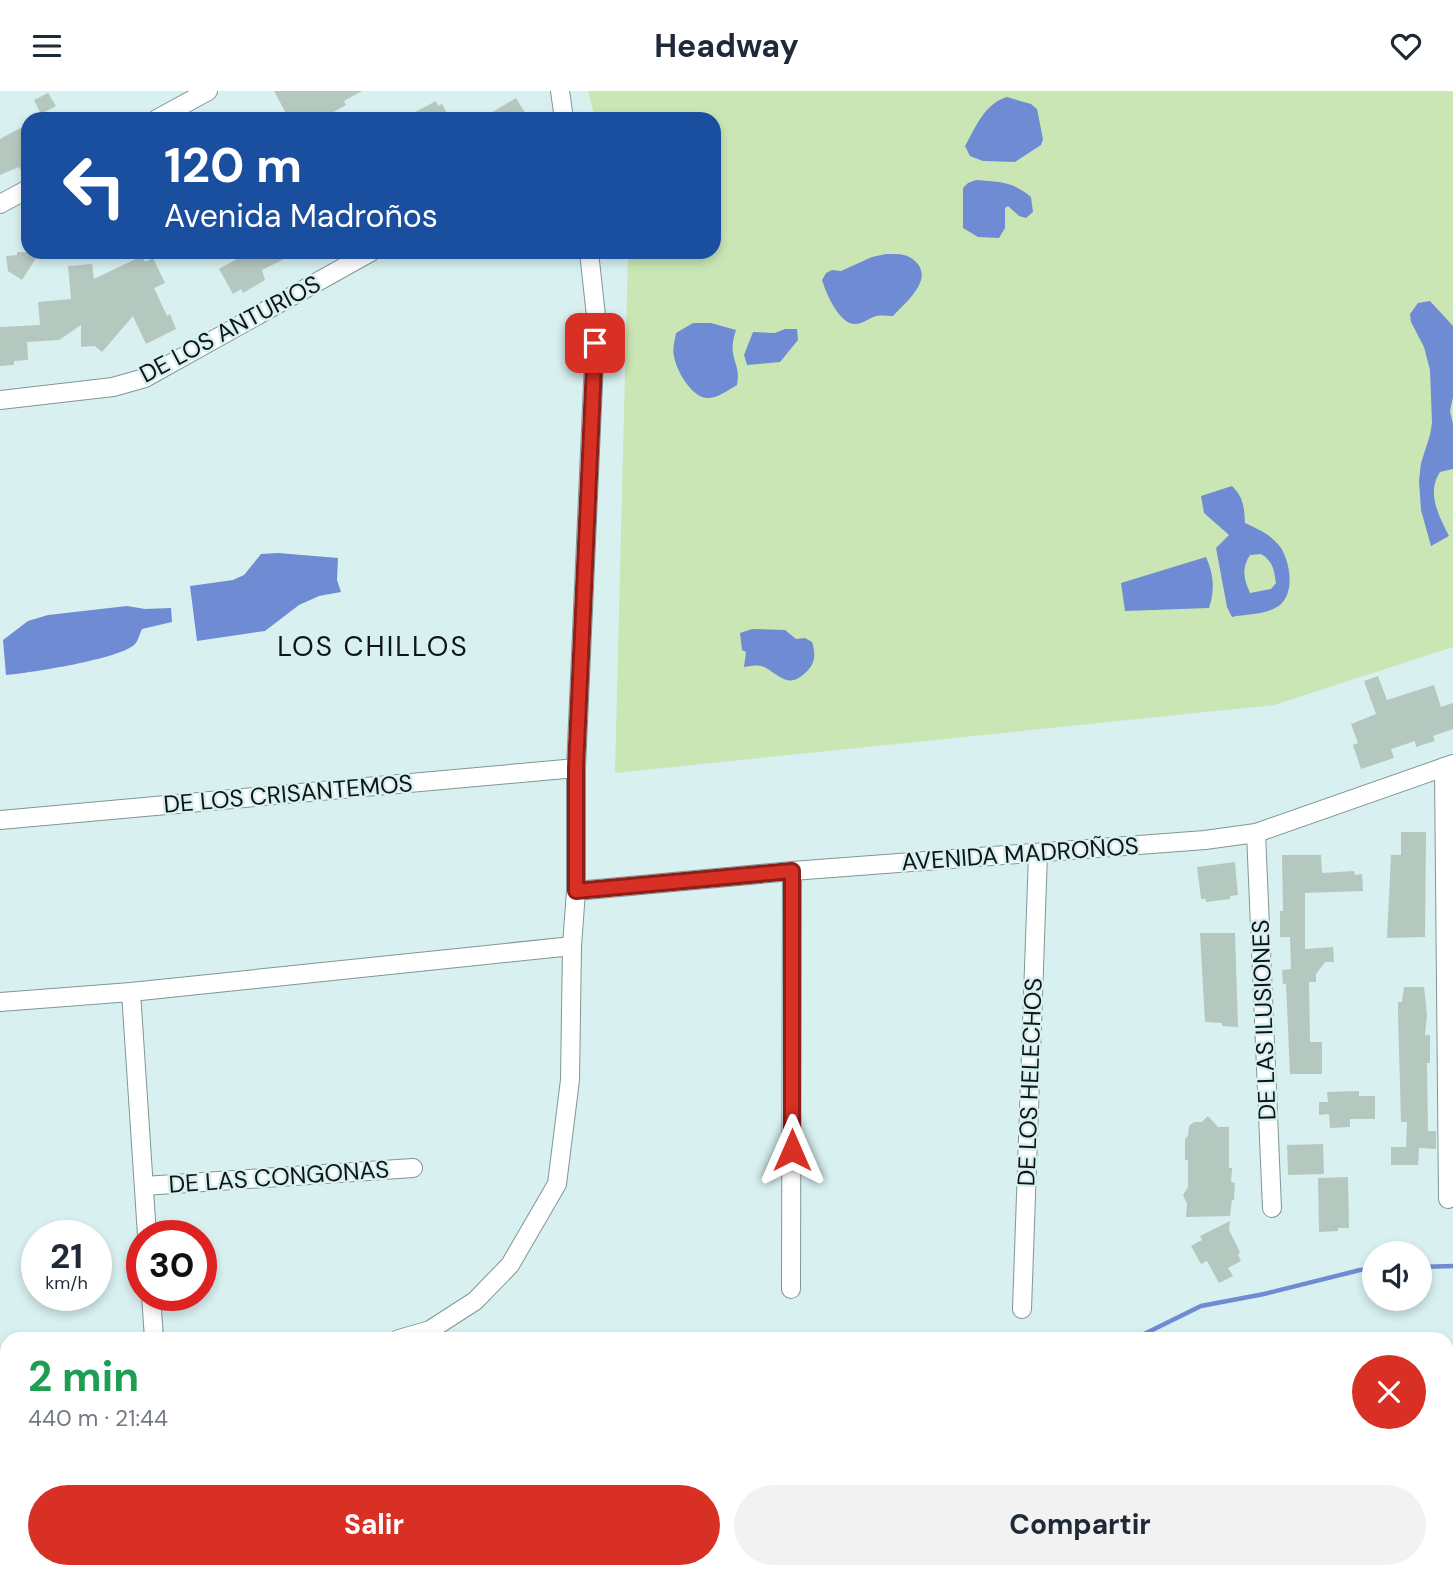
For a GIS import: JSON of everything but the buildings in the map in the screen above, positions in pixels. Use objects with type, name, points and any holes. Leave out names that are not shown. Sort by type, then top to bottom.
[{"type":"street","points":[[170,112],[208,91]]},
{"type":"street","points":[[560,91],[564,112]]},
{"type":"street","points":[[0,204],[21,193]]},
{"type":"street","name":"DE LOS ANTURIOS","points":[[0,400],[113,387],[145,378],[358,259]]},
{"type":"street","points":[[423,1332],[475,1301],[510,1265],[557,1184],[570,1080],[572,946],[576,891],[576,768],[596,316],[590,259]]},
{"type":"street","points":[[1448,766],[1448,1199]]},
{"type":"street","name":"AVENIDA MADROÑOS","points":[[576,891],[792,871],[1205,840],[1256,833],[1448,766]]},
{"type":"street","name":"DE LOS CRISANTEMOS","points":[[0,820],[576,768]]},
{"type":"street","name":"DE LAS ILUSIONES","points":[[1256,833],[1272,1208]]},
{"type":"street","name":"DE LOS HELECHOS","points":[[1022,1309],[1038,854]]},
{"type":"street","points":[[791,1289],[792,871]]},
{"type":"street","points":[[0,1002],[131,992],[572,946]]},
{"type":"street","points":[[131,992],[146,1220]]},
{"type":"street","name":"DE LAS CONGONAS","points":[[144,1186],[413,1168]]},
{"type":"street","points":[[152,1311],[154,1332]]},
{"type":"green space","points":[[588,91],[1453,91],[1453,647],[1274,705],[615,773],[628,259],[721,259],[721,112],[593,112]]},
{"type":"water","points":[[1007,97],[1031,104],[1037,109],[1043,139],[1041,145],[1015,162],[983,161],[970,156],[965,146],[977,124],[992,105]]},
{"type":"water","points":[[976,180],[1005,183],[1018,188],[1031,197],[1033,212],[1026,218],[1019,216],[1008,206],[1005,208],[1005,228],[999,238],[978,237],[963,228],[963,188]]},
{"type":"water","points":[[898,254],[913,259],[921,269],[920,284],[893,316],[876,316],[858,324],[849,323],[834,307],[822,280],[826,273],[832,270],[841,271],[872,257]]},
{"type":"water","points":[[1430,301],[1453,326],[1453,397],[1450,411],[1453,424],[1453,469],[1440,472],[1434,488],[1441,521],[1449,536],[1431,546],[1421,510],[1419,481],[1432,423],[1430,370],[1410,314],[1418,303]]},
{"type":"water","points":[[693,323],[711,323],[736,330],[733,354],[738,371],[737,385],[714,397],[706,398],[695,393],[675,362],[673,350],[676,333]]},
{"type":"water","points":[[785,329],[797,329],[798,340],[780,362],[747,365],[744,355],[753,332],[775,333]]},
{"type":"water","points":[[1232,486],[1243,503],[1245,523],[1269,536],[1281,548],[1290,580],[1286,597],[1275,608],[1232,617],[1227,607],[1216,548],[1229,535],[1204,513],[1201,496]],"holes":[[[1261,554],[1272,566],[1276,583],[1271,589],[1250,593],[1244,574],[1245,565],[1250,555]]]},
{"type":"water","points":[[261,554],[338,558],[337,580],[341,592],[319,596],[299,605],[265,631],[197,641],[190,586],[233,580],[244,575]]},
{"type":"water","points":[[1206,557],[1213,583],[1209,608],[1125,611],[1121,583]]},
{"type":"water","points":[[127,606],[145,609],[171,608],[172,622],[142,629],[135,644],[112,655],[6,675],[3,640],[28,621],[48,615]]},
{"type":"water","points":[[752,629],[785,630],[796,639],[805,638],[812,642],[813,663],[803,675],[792,680],[763,667],[744,667],[746,652],[742,650],[740,633]]},
{"type":"waterway","points":[[1432,1267],[1453,1266]]},
{"type":"waterway","points":[[1148,1332],[1201,1306],[1362,1270]]},
{"type":"district","name":"LOS CHILLOS","points":[[373,646]]},
{"type":"route","points":[[595,343],[576,768],[576,891],[792,871],[792,1150]]}]
